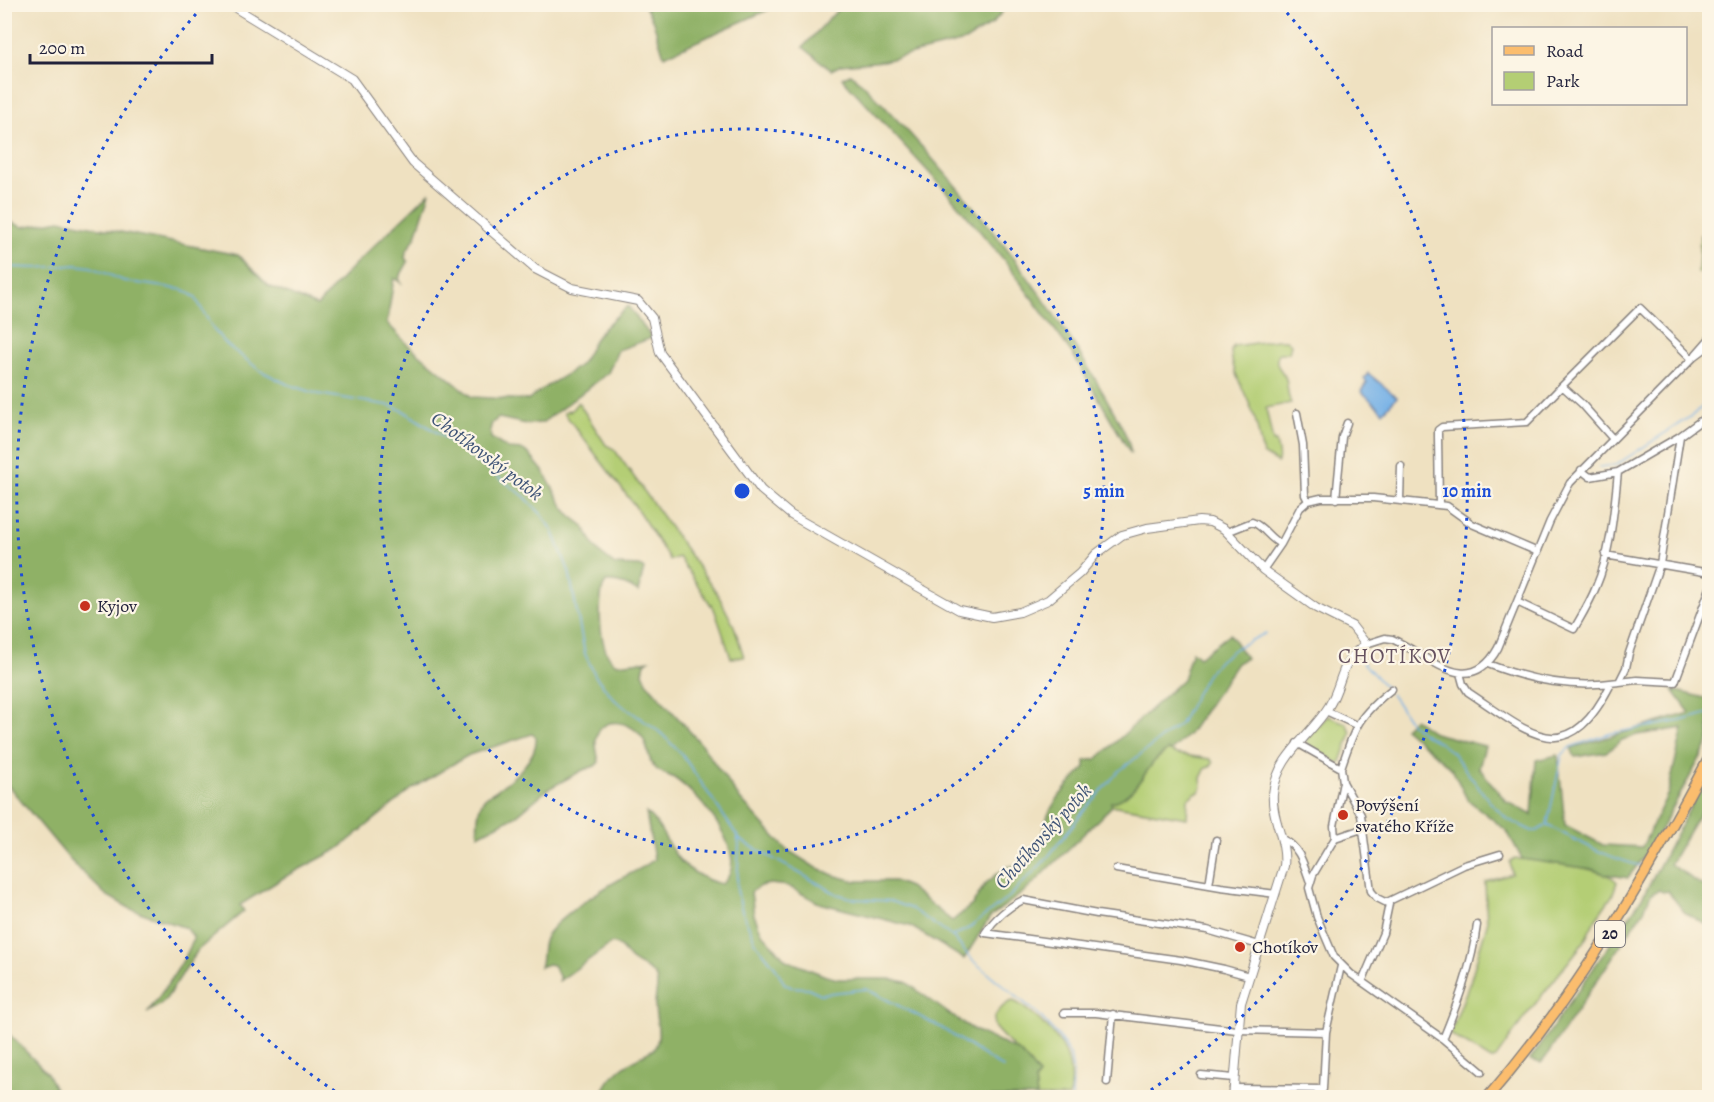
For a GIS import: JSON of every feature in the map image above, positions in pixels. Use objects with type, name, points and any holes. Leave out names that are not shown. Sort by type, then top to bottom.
[{"type":"main road","name":"20","points":[[1487,1098],[1533,1042],[1600,949],[1662,845],[1710,756]]},
{"type":"street","points":[[229,4],[352,79],[413,163],[534,269],[572,288],[638,301],[652,318],[660,353],[761,490],[791,515],[959,610],[992,617],[1020,612],[1048,600],[1080,573],[1096,554],[1114,539],[1132,531],[1199,521],[1219,525],[1263,570],[1316,608],[1352,626],[1366,644]]},
{"type":"street","points":[[1439,505],[1438,436],[1440,428],[1527,422],[1640,308],[1693,358]]},
{"type":"street","points":[[1693,358],[1710,338]]},
{"type":"street","points":[[1233,1098],[1241,1003],[1284,866],[1284,840],[1274,810],[1274,789],[1286,758],[1326,711],[1334,696],[1341,672],[1352,656],[1366,644],[1385,638],[1392,639],[1445,669],[1461,673],[1478,671],[1488,664],[1498,648],[1561,497],[1581,470],[1693,358],[1710,345]]},
{"type":"street","points":[[1562,386],[1582,404],[1612,439]]},
{"type":"street","points":[[1297,414],[1304,445],[1305,495],[1308,501]]},
{"type":"street","points":[[1581,470],[1590,477],[1618,472],[1680,436],[1710,414]]},
{"type":"street","points":[[1336,499],[1342,437],[1347,423]]},
{"type":"street","points":[[1619,682],[1660,564],[1680,436]]},
{"type":"street","points":[[1400,500],[1401,466]]},
{"type":"street","points":[[1517,603],[1574,629],[1597,586],[1605,555],[1618,472]]},
{"type":"street","points":[[1263,570],[1281,544],[1300,508],[1314,499],[1400,500],[1451,507],[1472,524],[1538,552]]},
{"type":"street","points":[[1227,532],[1252,522],[1259,525],[1274,541],[1281,544]]},
{"type":"street","points":[[1605,555],[1710,573]]},
{"type":"street","points":[[1488,664],[1526,678],[1558,684],[1593,685],[1637,680],[1675,682],[1710,588]]},
{"type":"street","points":[[1461,673],[1463,684],[1468,692],[1521,727],[1536,735],[1551,738],[1576,730],[1597,707],[1611,684]]},
{"type":"street","points":[[1335,838],[1334,826],[1343,782],[1341,768],[1356,725],[1364,714],[1389,691]]},
{"type":"street","points":[[1326,711],[1356,725]]},
{"type":"street","points":[[1297,743],[1341,768]]},
{"type":"street","points":[[1343,782],[1361,815],[1371,891],[1377,898],[1388,902],[1464,865],[1500,854]]},
{"type":"street","points":[[1310,882],[1331,842],[1335,838],[1362,829]]},
{"type":"street","points":[[1209,885],[1216,840]]},
{"type":"street","points":[[1284,840],[1292,844],[1298,852],[1310,882],[1311,898],[1317,917],[1334,957],[1341,966],[1443,1039],[1482,1072]]},
{"type":"street","points":[[1116,869],[1276,894]]},
{"type":"street","points":[[1249,976],[1181,960],[985,933],[995,918],[1023,900],[1097,914],[1207,930],[1259,945]]},
{"type":"street","points":[[1362,982],[1383,933],[1388,902]]},
{"type":"street","points":[[1443,1039],[1465,979],[1474,948],[1477,925]]},
{"type":"street","points":[[1322,1098],[1326,1032],[1341,966]]},
{"type":"street","points":[[1064,1014],[1080,1012],[1113,1014],[1237,1030],[1326,1032]]},
{"type":"street","points":[[1107,1082],[1113,1014]]},
{"type":"street","points":[[1201,1075],[1234,1078]]},
{"type":"street","points":[[1233,1088],[1323,1089]]},
{"type":"green space","points":[[843,4],[1008,5],[992,24],[965,41],[883,61],[841,65],[831,70],[803,47]]},
{"type":"green space","points":[[644,5],[779,5],[664,56],[653,21]]},
{"type":"green space","points":[[850,74],[862,83],[930,156],[994,232],[1024,272],[1053,312],[1105,396],[1124,432],[1131,454],[1074,356],[1004,260],[946,191],[842,78]]},
{"type":"green space","points":[[430,192],[416,236],[406,252],[405,258],[408,262],[399,278],[401,283],[394,278],[387,323],[407,344],[472,397],[529,400],[580,364],[600,332],[628,306],[652,338],[618,350],[608,373],[542,423],[526,424],[499,418],[492,423],[491,438],[508,449],[523,450],[529,454],[543,471],[563,506],[583,525],[601,554],[615,565],[640,566],[644,569],[638,592],[627,585],[615,582],[606,582],[603,587],[600,616],[606,651],[617,664],[649,660],[645,663],[643,672],[648,684],[701,744],[740,799],[786,849],[813,866],[855,881],[894,881],[909,887],[952,921],[973,904],[985,884],[1006,867],[1017,865],[1040,841],[1052,807],[1085,768],[1085,761],[1096,759],[1105,752],[1183,679],[1192,651],[1199,657],[1230,634],[1246,658],[1237,663],[1189,734],[1171,751],[1168,750],[1156,759],[1130,793],[1118,801],[1111,802],[1112,806],[1029,888],[990,917],[964,959],[910,926],[819,903],[788,886],[770,884],[760,886],[751,892],[754,915],[762,933],[786,960],[838,979],[890,979],[906,982],[974,1030],[1020,1052],[1039,1075],[1035,1081],[1037,1097],[601,1097],[604,1088],[615,1074],[654,1049],[657,1044],[655,1005],[657,980],[652,973],[630,959],[621,948],[612,943],[559,981],[553,965],[540,967],[545,939],[561,920],[581,904],[654,859],[646,813],[658,826],[678,859],[702,877],[722,884],[730,872],[732,858],[727,843],[709,811],[685,786],[654,767],[644,741],[637,731],[617,723],[610,723],[599,731],[596,748],[599,762],[595,766],[548,789],[517,815],[478,835],[478,817],[482,803],[524,766],[536,745],[536,737],[532,734],[469,755],[412,789],[338,849],[283,878],[240,905],[244,911],[198,950],[164,1002],[147,1013],[187,953],[193,936],[186,928],[131,909],[106,895],[71,861],[5,782],[5,220],[23,227],[60,220],[238,255],[269,286],[317,306],[352,267]]},
{"type":"green space","points":[[1700,235],[1709,235],[1709,273],[1698,273]]},
{"type":"green space","points":[[1286,340],[1291,344],[1289,353],[1279,353],[1277,362],[1285,376],[1291,403],[1266,408],[1273,442],[1276,442],[1278,450],[1277,463],[1263,454],[1255,418],[1237,375],[1231,351],[1234,346]]},
{"type":"green space","points":[[578,402],[606,445],[614,449],[717,593],[734,626],[744,657],[731,658],[715,611],[679,557],[670,560],[635,506],[564,413],[568,410],[570,412]]},
{"type":"green space","points":[[1673,690],[1709,699],[1709,742],[1652,845],[1628,878],[1591,869],[1522,859],[1507,831],[1467,799],[1452,769],[1404,728],[1414,719],[1434,733],[1485,746],[1479,768],[1506,801],[1532,815],[1536,760],[1558,755],[1565,825],[1603,845],[1642,847],[1668,793],[1683,728],[1637,735],[1622,740],[1607,752],[1575,757],[1571,748],[1690,713]]},
{"type":"green space","points":[[1328,716],[1346,723],[1351,733],[1341,762],[1338,763],[1310,747],[1306,740]]},
{"type":"green space","points":[[1168,750],[1177,754],[1210,759],[1213,762],[1210,767],[1206,768],[1201,778],[1202,787],[1199,792],[1188,799],[1187,818],[1111,805],[1111,802],[1131,789],[1152,763]]},
{"type":"green space","points":[[1709,772],[1709,797],[1670,864],[1709,890],[1709,923],[1704,924],[1684,912],[1668,891],[1659,890],[1651,894],[1644,910],[1546,1057],[1541,1063],[1530,1060],[1642,898]]},
{"type":"green space","points":[[1513,859],[1536,860],[1584,868],[1599,872],[1617,882],[1612,896],[1595,920],[1584,942],[1524,1018],[1496,1058],[1491,1060],[1450,1034],[1470,982],[1487,924],[1485,882],[1512,874],[1510,862]]},
{"type":"green space","points":[[1013,1001],[1037,1018],[1061,1044],[1069,1062],[1069,1097],[1037,1097],[1035,1081],[1039,1075],[994,1026],[997,1014],[1006,1004]]},
{"type":"green space","points":[[4,1029],[47,1073],[59,1097],[5,1097]]},
{"type":"water","points":[[1368,373],[1397,397],[1383,412],[1361,391],[1367,382],[1364,379]]},
{"type":"waterway","name":"Chotíkovský potok","points":[[4,264],[11,267],[35,268],[76,265],[91,267],[124,281],[184,290],[195,297],[213,329],[227,345],[261,371],[287,384],[318,394],[387,405],[402,410],[438,433],[524,496],[552,529],[569,571],[585,654],[596,677],[616,701],[661,733],[683,756],[740,840],[837,894],[855,899],[890,901],[912,909],[954,938],[972,960],[1038,1014],[1059,1037],[1070,1055],[1073,1073],[1072,1098]]},
{"type":"waterway","points":[[1599,467],[1616,465],[1694,414],[1702,407],[1710,393]]},
{"type":"waterway","name":"Chotíkovský potok","points":[[953,936],[969,928],[1009,897],[1047,858],[1119,771],[1180,724],[1207,674],[1220,660],[1236,648],[1266,633]]},
{"type":"waterway","name":"Chotíkovský potok","points":[[1357,656],[1388,690]]},
{"type":"waterway","name":"Chotíkovský potok","points":[[1391,694],[1411,723],[1422,733],[1452,752],[1489,801],[1507,819],[1532,831],[1537,831],[1547,825],[1607,855],[1646,867]]},
{"type":"waterway","points":[[1547,825],[1562,755],[1570,747],[1612,733],[1680,721],[1710,713]]},
{"type":"waterway","points":[[737,837],[739,844],[737,890],[742,911],[756,943],[776,968],[784,983],[791,987],[808,988],[821,994],[866,989],[940,1027],[1003,1068]]},
{"type":"place","name":"Kyjov","points":[[85,606]]},
{"type":"place","name":"Povýšení svatého Kříže","points":[[1343,815]]},
{"type":"place","name":"Chotíkov","points":[[1240,947]]},
{"type":"district","name":"CHOTÍKOV","points":[[1395,656]]}]
